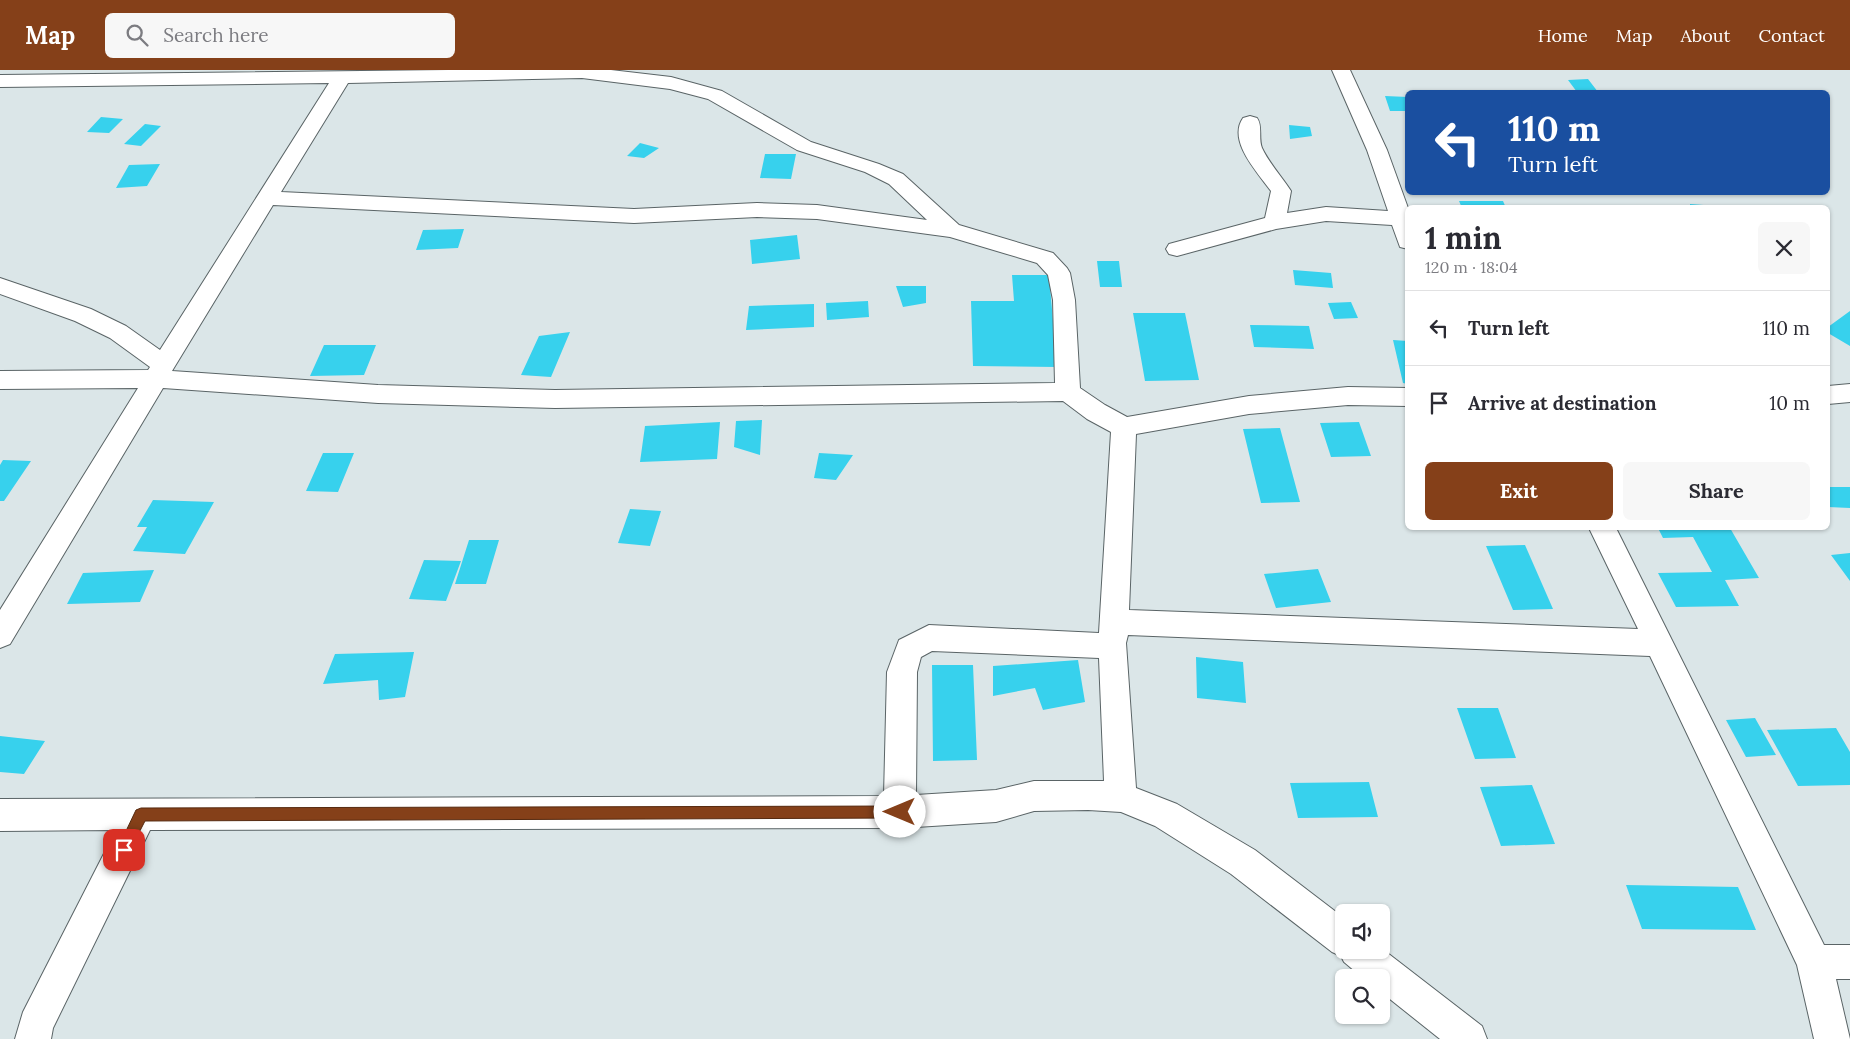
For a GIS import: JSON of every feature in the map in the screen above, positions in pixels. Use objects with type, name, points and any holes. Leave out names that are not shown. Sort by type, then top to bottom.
[{"type":"street","points":[[1341,70],[1377,150],[1405,232]]},
{"type":"street","points":[[0,81],[582,72],[671,83],[716,95],[804,146],[872,168],[896,179],[951,230]]},
{"type":"street","points":[[0,635],[342,77]]},
{"type":"street","points":[[1250,122],[1248,137],[1252,149],[1281,191],[1276,222]]},
{"type":"street","points":[[268,198],[634,216],[757,210],[817,212],[951,230],[1045,258],[1059,273],[1064,300],[1068,392]]},
{"type":"street","points":[[1177,249],[1276,222],[1326,214],[1401,219]]},
{"type":"street","points":[[0,286],[92,319],[118,332],[160,372]]},
{"type":"street","points":[[0,380],[160,372],[378,394],[555,399],[1068,392],[1096,412],[1124,427],[1249,405],[1348,396],[1405,397]]},
{"type":"street","points":[[1830,395],[1850,393]]},
{"type":"street","points":[[1121,797],[1113,634],[1124,427]]},
{"type":"street","points":[[1604,530],[1814,962],[1832,1039]]},
{"type":"street","points":[[900,812],[902,672],[909,649],[929,638],[1113,634],[1658,643]]},
{"type":"street","points":[[0,815],[900,812],[996,806],[1034,796],[1088,795],[1121,797],[1166,815],[1244,862],[1335,933]]},
{"type":"street","points":[[33,1039],[36,1025],[141,814]]},
{"type":"street","points":[[1367,959],[1469,1039]]},
{"type":"street","points":[[1814,962],[1850,962]]},
{"type":"building","points":[[1588,79],[1596,90],[1576,90],[1568,80]]},
{"type":"building","points":[[1385,96],[1405,97],[1405,111],[1390,111]]},
{"type":"building","points":[[101,117],[123,119],[109,133],[87,132]]},
{"type":"building","points":[[145,124],[161,126],[141,146],[124,144]]},
{"type":"building","points":[[1289,125],[1310,127],[1312,136],[1290,139]]},
{"type":"building","points":[[640,143],[659,148],[644,158],[627,156]]},
{"type":"building","points":[[765,154],[796,154],[791,179],[760,178]]},
{"type":"building","points":[[160,164],[147,186],[116,188],[129,165]]},
{"type":"building","points":[[1459,201],[1503,201],[1505,205],[1461,205]]},
{"type":"building","points":[[464,229],[458,248],[416,250],[423,230]]},
{"type":"building","points":[[797,235],[800,259],[752,264],[750,240]]},
{"type":"building","points":[[1097,261],[1119,261],[1122,287],[1100,287]]},
{"type":"building","points":[[1293,270],[1331,273],[1333,288],[1295,285]]},
{"type":"building","points":[[1012,275],[1049,275],[1057,367],[973,366],[971,301],[1014,301]]},
{"type":"building","points":[[896,286],[926,286],[926,303],[903,307]]},
{"type":"building","points":[[868,301],[869,317],[827,320],[826,303]]},
{"type":"building","points":[[1351,302],[1358,318],[1334,319],[1328,303]]},
{"type":"building","points":[[814,304],[814,327],[746,330],[749,306]]},
{"type":"building","points":[[1850,311],[1850,346],[1830,334],[1830,326]]},
{"type":"building","points":[[1133,313],[1185,313],[1199,380],[1145,381]]},
{"type":"building","points":[[1250,325],[1309,326],[1314,349],[1254,347]]},
{"type":"building","points":[[570,332],[551,377],[521,375],[539,336]]},
{"type":"building","points":[[1393,340],[1405,341],[1405,383],[1403,383]]},
{"type":"building","points":[[324,345],[376,345],[364,375],[310,376]]},
{"type":"building","points":[[762,420],[760,455],[734,447],[736,421]]},
{"type":"building","points":[[720,422],[717,459],[640,462],[645,426]]},
{"type":"building","points":[[1359,422],[1371,456],[1331,457],[1320,423]]},
{"type":"building","points":[[1280,428],[1300,502],[1261,503],[1243,429]]},
{"type":"building","points":[[323,453],[354,453],[338,492],[306,491]]},
{"type":"building","points":[[819,453],[853,455],[836,480],[814,478]]},
{"type":"building","points":[[3,460],[31,461],[4,501],[0,501],[0,465]]},
{"type":"building","points":[[1830,487],[1850,487],[1850,508],[1830,507]]},
{"type":"building","points":[[153,500],[214,502],[185,554],[133,551],[147,527],[137,527]]},
{"type":"building","points":[[630,509],[661,511],[650,546],[618,543]]},
{"type":"building","points":[[1659,530],[1731,530],[1759,578],[1725,580],[1739,606],[1676,607],[1658,573],[1712,572],[1693,537],[1663,538]]},
{"type":"building","points":[[469,540],[499,540],[486,584],[455,584]]},
{"type":"building","points":[[1525,545],[1553,609],[1513,610],[1486,546]]},
{"type":"building","points":[[1850,553],[1850,581],[1831,555]]},
{"type":"building","points":[[424,560],[461,561],[446,601],[409,599]]},
{"type":"building","points":[[1318,569],[1331,602],[1276,608],[1264,574]]},
{"type":"building","points":[[154,570],[140,602],[67,604],[83,573]]},
{"type":"building","points":[[414,652],[405,697],[379,700],[378,680],[323,684],[335,654]]},
{"type":"building","points":[[1196,657],[1243,662],[1246,703],[1197,698]]},
{"type":"building","points":[[1078,660],[1085,702],[1043,710],[1035,688],[993,696],[993,666]]},
{"type":"building","points":[[932,665],[973,665],[977,760],[933,761]]},
{"type":"building","points":[[1457,708],[1498,708],[1516,758],[1475,759]]},
{"type":"building","points":[[1755,718],[1776,755],[1746,757],[1726,720]]},
{"type":"building","points":[[1836,728],[1850,752],[1850,785],[1798,786],[1767,730]]},
{"type":"building","points":[[0,736],[45,741],[24,774],[0,772]]},
{"type":"building","points":[[1369,782],[1378,817],[1298,818],[1290,783]]},
{"type":"building","points":[[1532,785],[1555,844],[1501,846],[1480,787]]},
{"type":"building","points":[[1626,885],[1738,887],[1756,930],[1642,929]]},
{"type":"route","points":[[124,850],[141,814],[900,812]]}]
